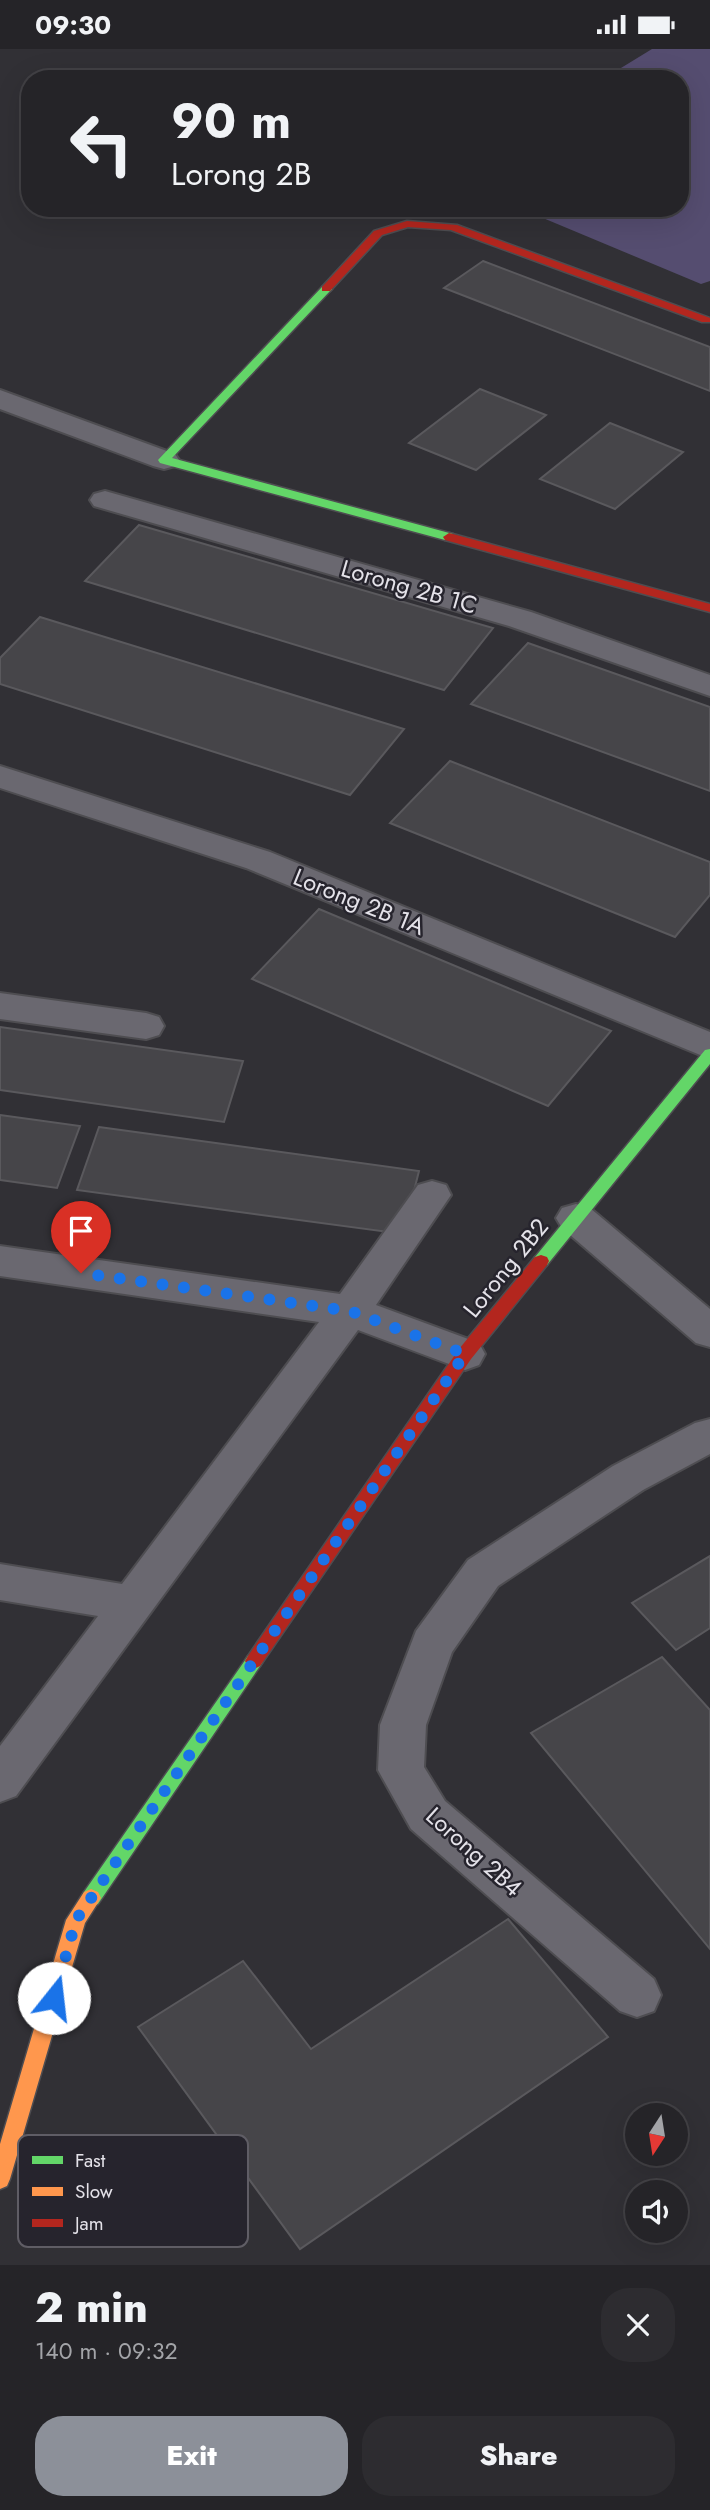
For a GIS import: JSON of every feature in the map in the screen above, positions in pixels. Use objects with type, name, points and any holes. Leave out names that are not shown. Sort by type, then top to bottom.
[{"type":"street","points":[[164,460],[378,233],[407,224],[453,227],[706,320]]},
{"type":"street","points":[[0,399],[164,460],[710,608]]},
{"type":"street","name":"Lorong 2B 1C","points":[[105,499],[520,619],[710,686]]},
{"type":"street","name":"Lorong 2B 1A","points":[[0,777],[258,860],[710,1046]]},
{"type":"street","points":[[0,1006],[146,1026]]},
{"type":"street","name":"Lorong 2B2","points":[[0,2179],[76,1920],[465,1354],[710,1054]]},
{"type":"street","points":[[0,1782],[350,1311],[432,1195]]},
{"type":"street","points":[[576,1218],[710,1332]]},
{"type":"street","points":[[0,1261],[350,1311],[465,1354]]},
{"type":"street","name":"Lorong 2B4","points":[[637,1995],[428,1815],[401,1770],[403,1725],[432,1644],[483,1573],[628,1478],[710,1435]]},
{"type":"street","points":[[0,1582],[132,1604]]},
{"type":"shaded area","points":[[652,49],[710,49],[710,281],[701,284],[541,217],[689,217],[689,70],[618,70]]},
{"type":"building","points":[[483,261],[710,347],[710,391],[444,288]]},
{"type":"building","points":[[480,389],[546,415],[476,470],[409,443]]},
{"type":"building","points":[[610,423],[683,452],[615,509],[540,479]]},
{"type":"building","points":[[139,525],[493,628],[444,690],[85,581]]},
{"type":"building","points":[[40,617],[404,729],[350,795],[0,684],[0,658]]},
{"type":"building","points":[[528,643],[710,707],[710,791],[471,704]]},
{"type":"building","points":[[450,761],[710,862],[710,895],[675,937],[390,823]]},
{"type":"building","points":[[319,909],[611,1031],[548,1106],[252,979]]},
{"type":"building","points":[[0,1027],[243,1061],[224,1122],[0,1090]]},
{"type":"building","points":[[0,1115],[80,1126],[57,1188],[0,1180]]},
{"type":"building","points":[[99,1127],[419,1171],[403,1234],[77,1190]]},
{"type":"building","points":[[710,1556],[710,1628],[676,1650],[632,1603]]},
{"type":"building","points":[[662,1657],[710,1710],[710,1949],[531,1733]]},
{"type":"building","points":[[508,1919],[608,2037],[300,2249],[248,2178],[248,2135],[217,2135],[138,2027],[243,1961],[311,2049]]},
{"type":"traffic: fast","points":[[326,289],[164,460],[449,537]]},
{"type":"traffic: fast","points":[[541,1261],[710,1054]]},
{"type":"traffic: fast","points":[[91,1898],[254,1661]]},
{"type":"traffic: slow","points":[[0,2179],[76,1920],[91,1898]]},
{"type":"traffic: jam","points":[[326,289],[378,233],[407,224],[453,227],[706,320]]},
{"type":"traffic: jam","points":[[449,537],[710,608]]},
{"type":"traffic: jam","points":[[254,1661],[465,1354],[541,1261]]},
{"type":"route","points":[[54,1998],[76,1920],[465,1354],[350,1311],[81,1273]]}]
